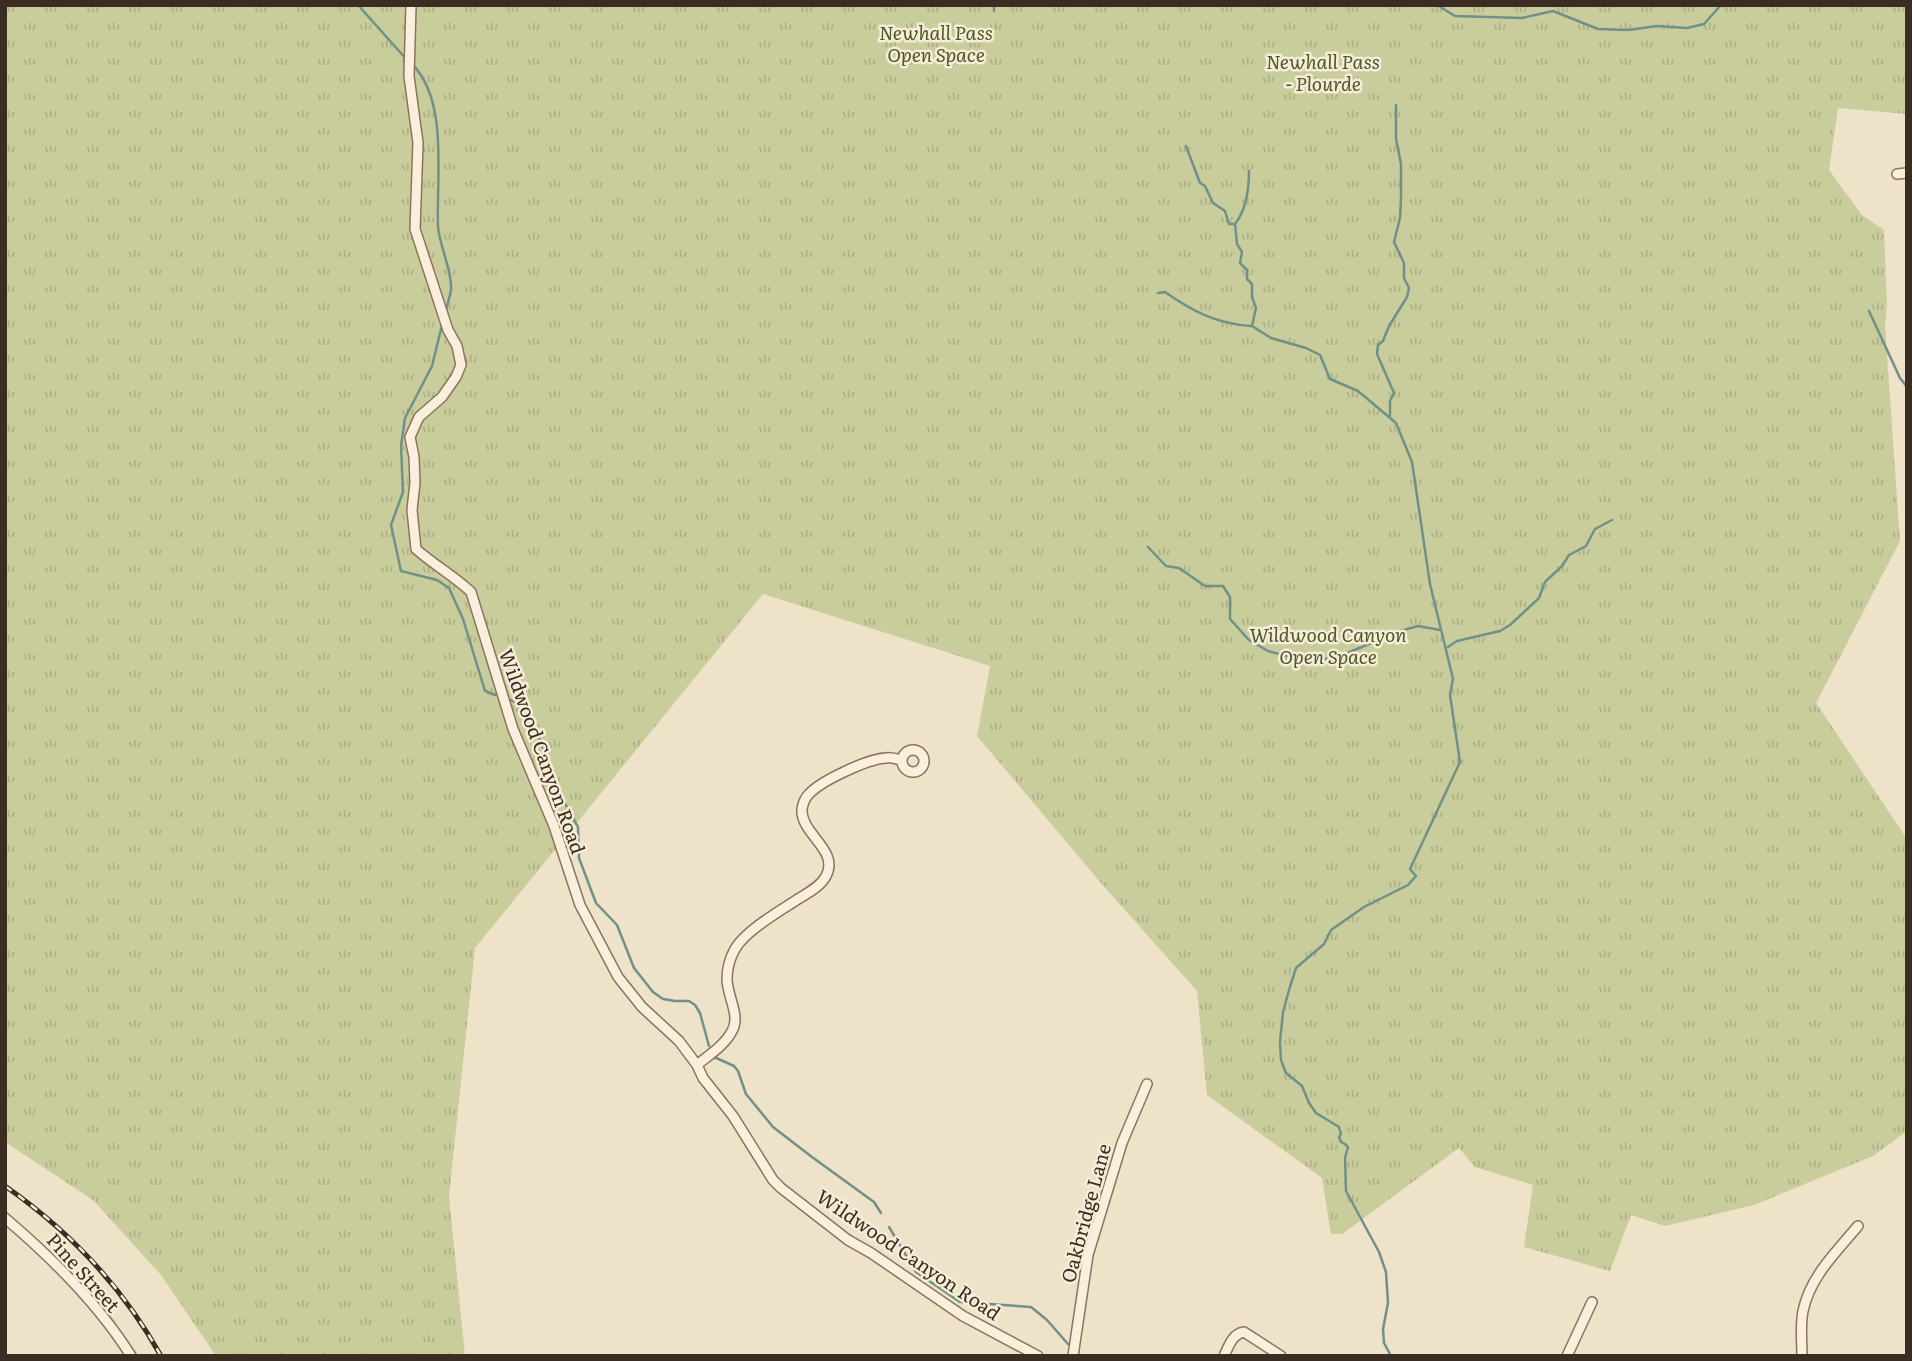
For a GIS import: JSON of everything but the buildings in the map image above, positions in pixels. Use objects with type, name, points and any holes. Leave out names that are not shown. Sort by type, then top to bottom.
[{"type":"street","name":"Wildwood Canyon Road","points":[[411,5],[409,69],[418,143],[415,229],[447,325],[457,346],[461,365],[442,397],[419,417],[410,437],[414,457],[412,510],[416,549],[441,570],[456,577],[471,592],[513,729],[554,826],[580,905],[623,984],[642,1007],[678,1041],[697,1065],[703,1078],[733,1116],[773,1180],[781,1188],[848,1240],[963,1316],[1038,1356]]},
{"type":"street","points":[[697,1065],[732,1031],[736,1019],[727,981],[728,964],[742,938],[819,886],[826,877],[829,869],[827,856],[804,825],[802,817],[802,807],[807,796],[867,762],[887,757],[901,760]]},
{"type":"street","name":"Oakbridge Lane","points":[[1073,1356],[1088,1255],[1122,1143],[1147,1084]]},
{"type":"street","name":"Pine Street","points":[[5,1218],[65,1272],[131,1356]]},
{"type":"street","points":[[1802,1356],[1802,1313],[1808,1292],[1824,1266],[1858,1226]]},
{"type":"street","points":[[1567,1356],[1592,1302]]},
{"type":"street","points":[[1224,1356],[1237,1333],[1244,1332],[1281,1356]]},
{"type":"green space","points":[[5,5],[1907,5],[1907,114],[1838,108],[1829,170],[1862,215],[1884,230],[1887,305],[1885,326],[1900,541],[1816,703],[1907,839],[1907,1131],[1873,1156],[1754,1205],[1665,1226],[1631,1215],[1610,1271],[1524,1247],[1533,1185],[1475,1167],[1459,1148],[1342,1234],[1331,1234],[1322,1178],[1207,1095],[1197,991],[1101,883],[977,736],[990,666],[763,594],[475,948],[449,1196],[465,1356],[216,1356],[161,1275],[93,1200],[5,1142]]},
{"type":"green space","points":[[97,1296],[139,1356],[126,1356],[87,1304]]},
{"type":"waterway","points":[[358,5],[407,60]]},
{"type":"waterway","points":[[994,5],[994,11]]},
{"type":"waterway","points":[[1437,5],[1455,16],[1522,18],[1553,11],[1598,29],[1628,30],[1657,26],[1687,28],[1704,24],[1721,5]]},
{"type":"waterway","points":[[412,64],[424,80],[436,119],[439,164],[438,226],[451,283],[446,311]]},
{"type":"waterway","points":[[1390,416],[1390,401],[1394,393],[1377,354],[1378,345],[1383,341],[1407,297],[1409,288],[1404,278],[1404,263],[1394,242],[1401,199],[1396,105]]},
{"type":"waterway","points":[[1186,146],[1200,183],[1205,186],[1213,203],[1225,211],[1229,224],[1235,224],[1237,244],[1242,252],[1240,263],[1247,270],[1247,279],[1252,284],[1252,297],[1256,308],[1252,326],[1271,338],[1320,355],[1330,379],[1358,391],[1396,423],[1412,462],[1430,584],[1453,679],[1450,695],[1460,762],[1410,869],[1416,876],[1408,885],[1364,907],[1331,930],[1324,944],[1296,968],[1283,1012],[1280,1042],[1281,1060],[1286,1073],[1302,1086],[1316,1113],[1339,1127],[1341,1142],[1348,1147],[1345,1158],[1346,1191],[1379,1252],[1386,1272],[1388,1303],[1383,1329],[1384,1343],[1391,1356]]},
{"type":"waterway","points":[[1235,224],[1246,199],[1249,171]]},
{"type":"waterway","points":[[1158,293],[1165,292],[1195,311],[1216,319],[1251,326]]},
{"type":"waterway","points":[[1869,311],[1900,378],[1907,387]]},
{"type":"waterway","points":[[442,325],[432,366],[405,418],[401,446],[403,492],[391,525],[401,571],[437,580],[449,588],[463,619],[485,691],[495,695]]},
{"type":"waterway","points":[[1448,647],[1457,641],[1500,631],[1510,625],[1539,598],[1545,582],[1569,555],[1586,546],[1595,529],[1612,520]]},
{"type":"waterway","points":[[1148,547],[1166,566],[1179,568],[1205,586],[1223,586],[1230,597],[1230,619],[1249,640],[1268,651],[1298,659],[1333,659],[1418,626],[1440,630]]},
{"type":"waterway","points":[[510,700],[527,706],[562,798],[578,827],[579,858],[596,903],[617,925],[634,968],[653,992],[663,999],[689,1001],[695,1005],[700,1013],[709,1046]]},
{"type":"waterway","points":[[714,1057],[734,1066],[746,1094],[773,1127],[874,1202],[881,1213]]},
{"type":"waterway","points":[[889,1227],[916,1272],[960,1302],[1031,1307],[1047,1320],[1068,1344]]},
{"type":"railway","points":[[5,1186],[52,1222],[93,1262],[129,1306],[161,1356]]},
{"type":"park label","name":"Newhall Pass Open Space","points":[[936,43]]},
{"type":"park label","name":"Newhall Pass - Plourde","points":[[1323,72]]},
{"type":"park label","name":"Wildwood Canyon Open Space","points":[[1328,645]]}]
